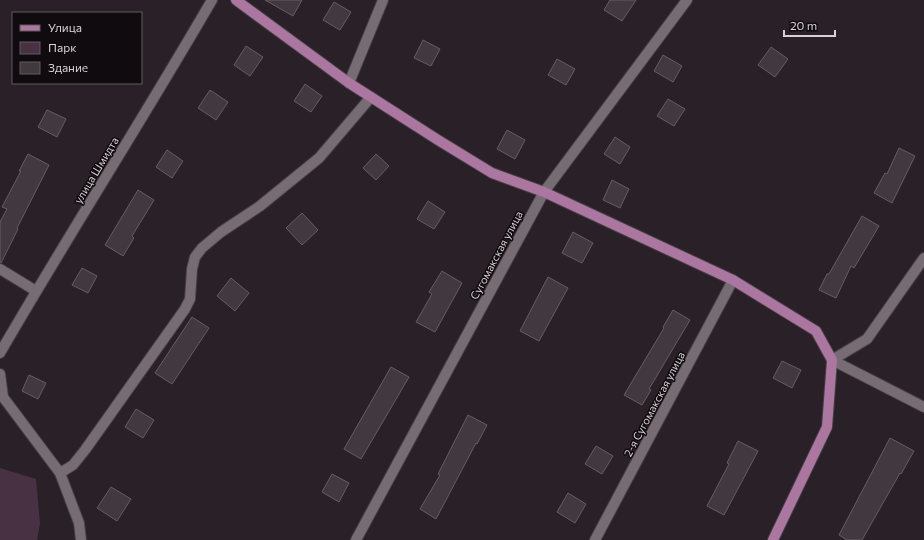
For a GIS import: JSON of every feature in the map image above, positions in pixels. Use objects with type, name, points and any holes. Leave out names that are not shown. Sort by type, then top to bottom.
[{"type":"main road","points":[[236,0],[349,83],[492,173],[544,192],[733,280],[816,331],[832,360],[827,428],[773,540]]},
{"type":"street","name":"улица Шмидта","points":[[0,353],[36,291],[171,71],[212,0]]},
{"type":"street","points":[[349,83],[383,0]]},
{"type":"street","name":"Сугомакская улица","points":[[356,540],[544,192],[686,0]]},
{"type":"street","points":[[60,473],[73,465],[85,450],[185,309],[190,299],[192,269],[195,258],[202,248],[221,232],[260,206],[319,158],[371,97]]},
{"type":"street","points":[[832,360],[867,339],[924,258]]},
{"type":"street","points":[[0,269],[36,291]]},
{"type":"street","name":"2-я Сугомакская улица","points":[[595,540],[733,280]]},
{"type":"street","points":[[832,360],[924,408]]},
{"type":"street","points":[[0,374],[3,397],[60,473],[79,523],[80,540]]},
{"type":"green space","points":[[0,468],[36,479],[40,524],[37,540],[0,540]]},
{"type":"building","points":[[265,0],[302,0],[293,16]]},
{"type":"building","points":[[610,0],[636,0],[622,21],[604,10]]},
{"type":"building","points":[[334,2],[351,12],[340,30],[323,20]]},
{"type":"building","points":[[423,40],[440,49],[431,66],[414,58]]},
{"type":"building","points":[[246,46],[263,57],[250,76],[234,65]]},
{"type":"building","points":[[771,47],[788,59],[775,77],[758,65]]},
{"type":"building","points":[[663,55],[682,66],[673,82],[654,71]]},
{"type":"building","points":[[557,59],[575,69],[566,85],[548,75]]},
{"type":"building","points":[[305,84],[322,96],[311,112],[294,101]]},
{"type":"building","points":[[210,90],[228,102],[216,120],[198,108]]},
{"type":"building","points":[[668,99],[685,109],[674,126],[657,116]]},
{"type":"building","points":[[47,110],[66,119],[57,137],[38,127]]},
{"type":"building","points":[[507,130],[525,140],[515,159],[497,149]]},
{"type":"building","points":[[615,137],[630,147],[620,164],[604,154]]},
{"type":"building","points":[[899,148],[915,156],[892,203],[874,193],[885,173],[887,174]]},
{"type":"building","points":[[167,150],[183,161],[172,178],[156,167]]},
{"type":"building","points":[[28,154],[49,165],[0,263],[0,222],[7,209],[2,207],[21,171],[19,171]]},
{"type":"building","points":[[376,154],[389,166],[376,180],[363,168]]},
{"type":"building","points":[[612,180],[629,189],[620,208],[603,200]]},
{"type":"building","points":[[138,190],[154,200],[132,236],[134,238],[123,256],[105,245]]},
{"type":"building","points":[[428,201],[445,212],[434,229],[417,219]]},
{"type":"building","points":[[302,213],[318,230],[302,245],[286,228]]},
{"type":"building","points":[[862,216],[879,226],[854,268],[851,266],[836,298],[819,290]]},
{"type":"building","points":[[573,232],[593,243],[582,263],[562,253]]},
{"type":"building","points":[[82,268],[97,276],[88,293],[72,285]]},
{"type":"building","points":[[442,271],[462,283],[435,332],[416,322],[432,294],[429,292]]},
{"type":"building","points":[[548,277],[568,288],[539,341],[520,331]]},
{"type":"building","points":[[231,278],[249,293],[235,311],[217,296]]},
{"type":"building","points":[[673,310],[690,320],[649,389],[651,390],[642,405],[624,395]]},
{"type":"building","points":[[192,317],[209,328],[172,384],[155,373]]},
{"type":"building","points":[[782,361],[801,370],[792,388],[773,378]]},
{"type":"building","points":[[391,367],[409,377],[361,459],[344,449]]},
{"type":"building","points":[[29,375],[46,383],[38,399],[22,391]]},
{"type":"building","points":[[136,409],[154,420],[143,438],[125,427]]},
{"type":"building","points":[[468,415],[487,425],[436,519],[420,509],[440,475],[438,474]]},
{"type":"building","points":[[890,438],[914,451],[862,540],[847,540],[839,535]]},
{"type":"building","points":[[738,441],[758,451],[724,515],[707,506],[729,464],[727,463]]},
{"type":"building","points":[[596,446],[613,456],[602,474],[585,464]]},
{"type":"building","points":[[332,474],[349,483],[339,502],[322,492]]},
{"type":"building","points":[[111,487],[131,499],[117,521],[97,508]]},
{"type":"building","points":[[568,493],[586,504],[575,523],[557,512]]}]
